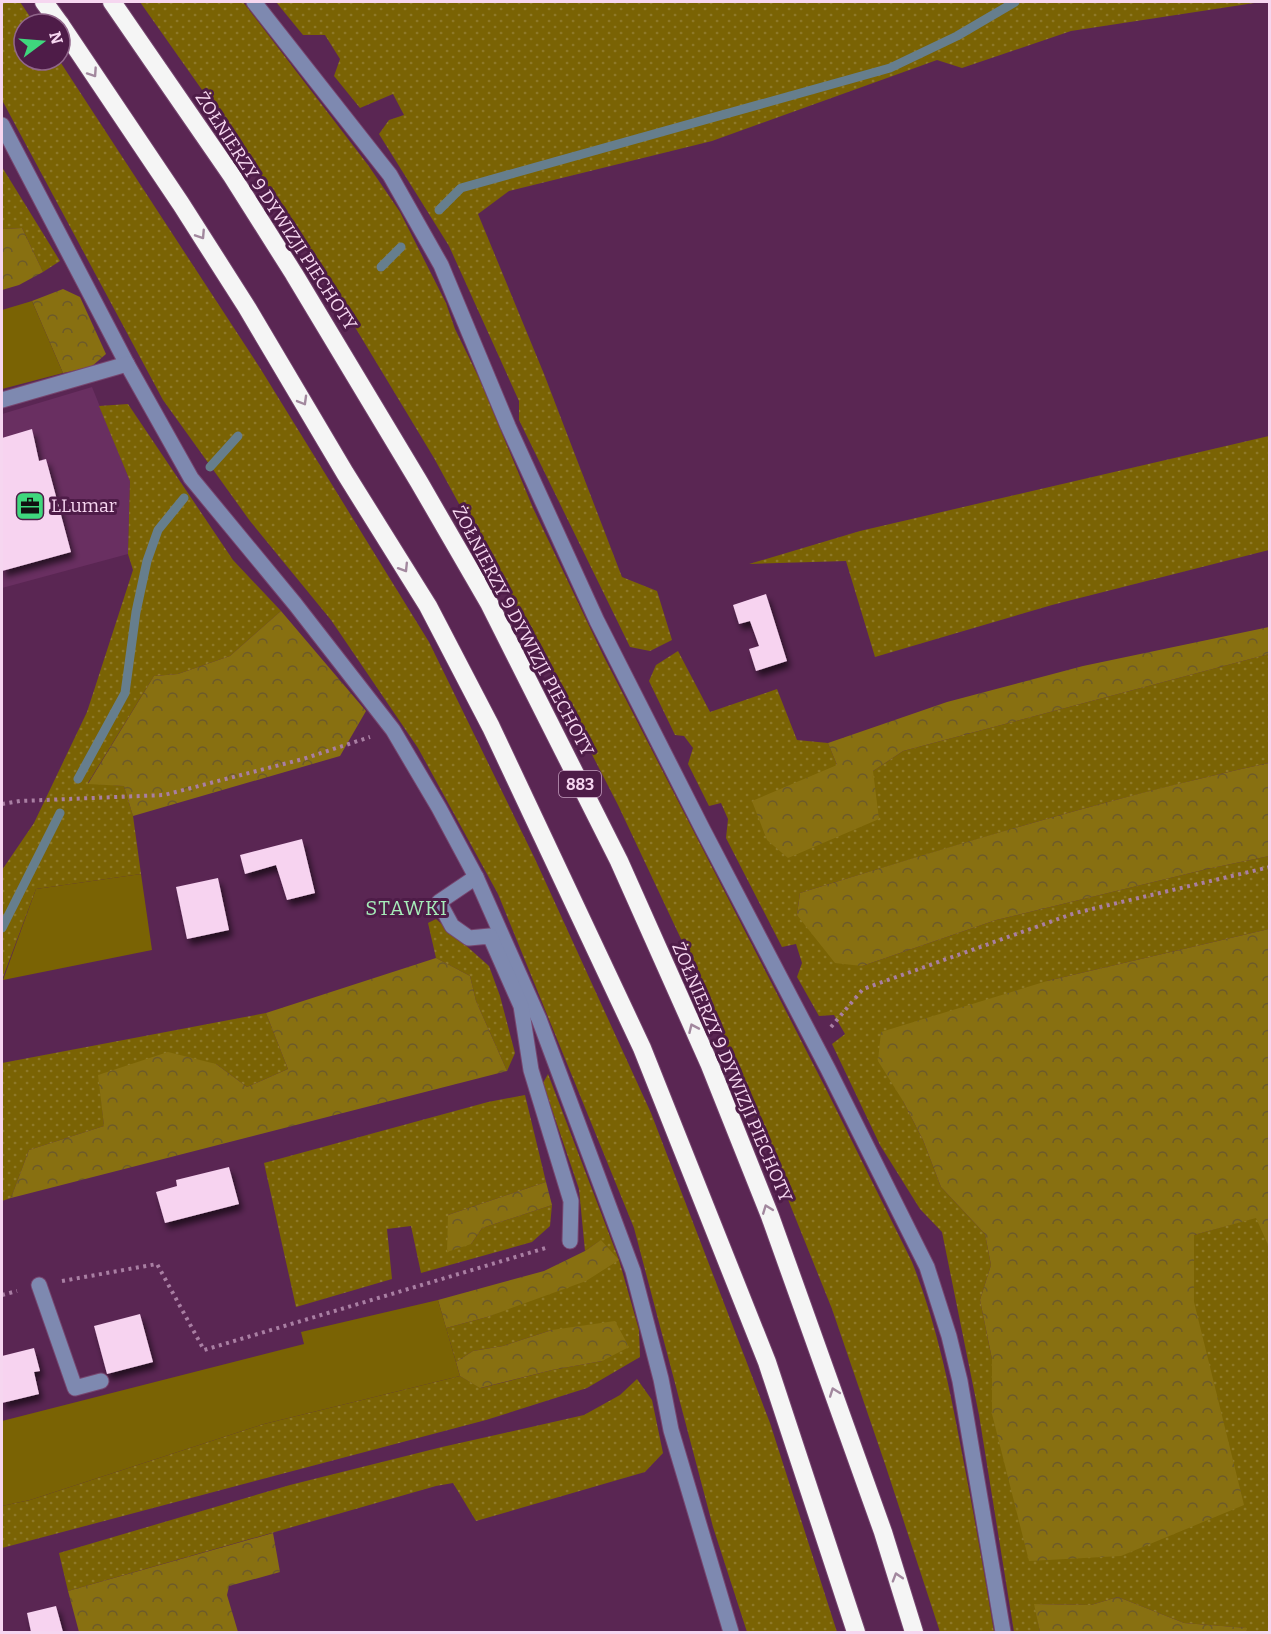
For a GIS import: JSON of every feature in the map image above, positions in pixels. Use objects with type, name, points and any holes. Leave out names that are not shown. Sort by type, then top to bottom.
[{"type":"highway","name":"ŻOŁNIERZY 9 DYWIZJI PIECHOTY","points":[[112,2],[238,186],[300,283],[413,472],[489,603],[619,861],[709,1063],[770,1216],[872,1500],[914,1632]]},
{"type":"highway","points":[[72,42],[181,204],[246,306],[345,473],[428,606],[491,727],[642,1048],[767,1362],[855,1632]]},
{"type":"street","points":[[254,2],[390,176],[441,265],[508,426],[597,621],[812,1037],[927,1267],[946,1326],[960,1381],[1004,1632]]},
{"type":"street","points":[[2,125],[190,478],[295,604],[393,730],[476,877],[539,1020],[633,1271],[661,1379],[671,1430],[731,1632]]},
{"type":"street","points":[[2,400],[128,364]]},
{"type":"street","points":[[476,877],[439,902],[452,926],[469,938],[490,936],[521,1006],[531,1070],[571,1201],[570,1241]]},
{"type":"street","points":[[39,1285],[75,1388],[101,1381]]},
{"type":"path","points":[[2,804],[20,801],[164,795],[303,759],[393,730]]},
{"type":"path","points":[[812,1037],[828,1031],[863,989],[1075,913],[1269,867]]},
{"type":"path","points":[[2,1295],[39,1285],[157,1264],[204,1350],[570,1241]]},
{"type":"shaded area","points":[[2,2],[20,2],[27,12],[12,12],[12,72],[67,72],[260,368],[429,642],[535,859],[651,1113],[770,1423],[837,1632],[747,1632],[713,1527],[634,1228],[498,894],[418,748],[331,620],[250,521],[163,400],[2,100]]},
{"type":"shaded area","points":[[140,2],[243,2],[368,165],[400,212],[446,303],[455,329],[479,378],[533,508],[603,655],[827,1091],[912,1262],[935,1330],[947,1377],[994,1632],[940,1632],[832,1309],[697,973],[618,805],[530,634],[434,458],[335,294],[255,165]]},
{"type":"shaded area","points":[[276,2],[1261,2],[1071,31],[962,68],[937,60],[712,141],[509,191],[478,214],[544,374],[622,577],[657,591],[672,640],[650,651],[630,647],[519,420],[519,401],[449,246],[379,134],[389,120],[404,115],[393,94],[360,108],[334,76],[340,59],[325,35],[303,35]]},
{"type":"shaded area","points":[[2,167],[60,261],[43,272],[22,228],[2,229]]},
{"type":"shaded area","points":[[32,301],[63,373],[2,389],[2,310]]},
{"type":"shaded area","points":[[92,387],[130,481],[128,554],[2,588],[2,414]]},
{"type":"shaded area","points":[[128,404],[233,560],[281,611],[230,656],[178,674],[154,676],[88,783],[124,786],[133,816],[141,874],[36,889],[2,980],[2,870],[34,823],[87,712],[133,570],[128,554],[130,481],[99,406]]},
{"type":"shaded area","points":[[1269,436],[1269,550],[1052,605],[875,657],[846,561],[749,564],[860,531]]},
{"type":"shaded area","points":[[678,651],[710,712],[777,689],[797,740],[828,743],[837,765],[873,771],[903,751],[1269,654],[1269,763],[1092,806],[800,893],[797,915],[862,966],[996,920],[1269,856],[1269,929],[1047,981],[903,1101],[923,1140],[941,1187],[985,1234],[991,1265],[980,1300],[992,1359],[992,1414],[1194,1302],[1194,1235],[1257,1217],[1270,1247],[1269,1632],[1246,1632],[1246,1628],[1184,1623],[1118,1597],[1091,1605],[1035,1604],[1040,1632],[1014,1632],[979,1415],[942,1232],[920,1209],[880,1145],[832,1044],[845,1034],[834,1015],[819,1016],[797,977],[802,963],[796,944],[782,947],[726,838],[728,819],[721,803],[709,806],[688,764],[693,748],[684,736],[675,735],[649,681],[656,665]]},
{"type":"shaded area","points":[[141,874],[152,950],[3,980],[36,889]]},
{"type":"shaded area","points":[[436,919],[489,966],[500,996],[515,1053],[507,1071],[476,1001],[470,976],[436,958],[428,923]]},
{"type":"shaded area","points":[[266,1013],[288,1069],[247,1087],[216,1064],[99,1075],[104,1126],[29,1150],[11,1198],[2,1201],[2,1063]]},
{"type":"shaded area","points":[[548,1074],[619,1260],[639,1330],[640,1357],[587,1388],[486,1420],[2,1548],[2,1506],[30,1500],[264,1424],[460,1376],[481,1388],[552,1370],[602,1361],[552,1330],[503,1346],[473,1351],[456,1362],[446,1328],[487,1317],[515,1305],[601,1240],[585,1251],[579,1189],[543,1083]]},
{"type":"shaded area","points":[[525,1095],[546,1182],[448,1215],[449,1231],[471,1244],[482,1228],[552,1205],[550,1226],[532,1242],[421,1273],[411,1226],[387,1229],[392,1279],[296,1307],[264,1163],[488,1102]]},
{"type":"shaded area","points":[[438,1300],[460,1376],[264,1424],[30,1500],[2,1506],[2,1421],[304,1344],[301,1332]]},
{"type":"shaded area","points":[[637,1379],[652,1400],[663,1453],[645,1472],[476,1521],[453,1483],[436,1486],[68,1591],[59,1553],[290,1485],[584,1415],[620,1395]]},
{"type":"green space","points":[[22,228],[43,272],[19,285],[2,290],[2,229]]},
{"type":"green space","points":[[63,289],[80,297],[106,354],[91,367],[63,373],[32,301]]},
{"type":"green space","points":[[281,611],[366,711],[340,756],[133,816],[124,786],[88,784],[154,676],[178,674],[230,656]]},
{"type":"green space","points":[[1269,627],[1269,654],[903,751],[873,771],[879,819],[788,858],[767,840],[752,801],[837,765],[828,743],[947,702],[1083,666]]},
{"type":"green space","points":[[1269,763],[1269,856],[996,920],[862,966],[835,963],[797,915],[800,893],[1092,806]]},
{"type":"green space","points":[[1269,929],[1269,1247],[1256,1218],[1194,1235],[1194,1302],[1244,1505],[1121,1556],[1029,1561],[992,1414],[992,1359],[980,1300],[991,1265],[985,1234],[941,1187],[923,1140],[903,1101],[878,1061],[881,1032],[1047,981]]},
{"type":"green space","points":[[436,958],[470,976],[476,1001],[507,1071],[11,1198],[29,1150],[104,1126],[98,1075],[168,1052],[216,1064],[247,1087],[288,1069],[266,1013]]},
{"type":"green space","points":[[546,1182],[552,1205],[482,1228],[471,1244],[447,1252],[448,1215]]},
{"type":"green space","points":[[601,1240],[619,1260],[586,1281],[487,1317],[446,1328],[438,1300],[544,1271],[585,1251]]},
{"type":"green space","points":[[615,1321],[629,1347],[602,1361],[552,1370],[480,1388],[460,1376],[456,1362],[473,1351],[503,1346],[552,1330]]},
{"type":"green space","points":[[273,1533],[280,1572],[229,1586],[227,1595],[238,1632],[79,1632],[68,1591]]},
{"type":"green space","points":[[1118,1597],[1184,1623],[1247,1628],[1246,1632],[1040,1632],[1034,1604],[1091,1605]]},
{"type":"building","name":"LLumar","points":[[32,429],[39,461],[46,459],[71,552],[2,571],[2,438]]},
{"type":"building","points":[[766,594],[787,661],[756,671],[749,649],[759,646],[750,621],[739,624],[733,605]]},
{"type":"building","points":[[302,839],[315,893],[287,900],[276,865],[245,874],[240,855]]},
{"type":"building","points":[[218,878],[229,930],[187,939],[176,887]]},
{"type":"building","points":[[229,1167],[239,1204],[165,1223],[156,1192],[177,1186],[176,1180]]},
{"type":"building","points":[[140,1314],[153,1362],[107,1374],[94,1326]]},
{"type":"building","points":[[34,1348],[40,1371],[34,1372],[39,1394],[2,1403],[2,1356]]},
{"type":"building","points":[[56,1606],[63,1632],[31,1632],[27,1613]]},
{"type":"waterway","points":[[439,210],[461,188],[890,68],[957,36],[1015,2]]},
{"type":"waterway","points":[[381,267],[401,247]]},
{"type":"waterway","points":[[210,467],[238,436]]},
{"type":"waterway","points":[[78,779],[125,693],[136,612],[147,561],[158,530],[184,498]]},
{"type":"waterway","points":[[2,928],[60,813]]},
{"type":"place","name":"LLumar","points":[[30,506]]},
{"type":"district","name":"STAWKI","points":[[407,908]]}]
